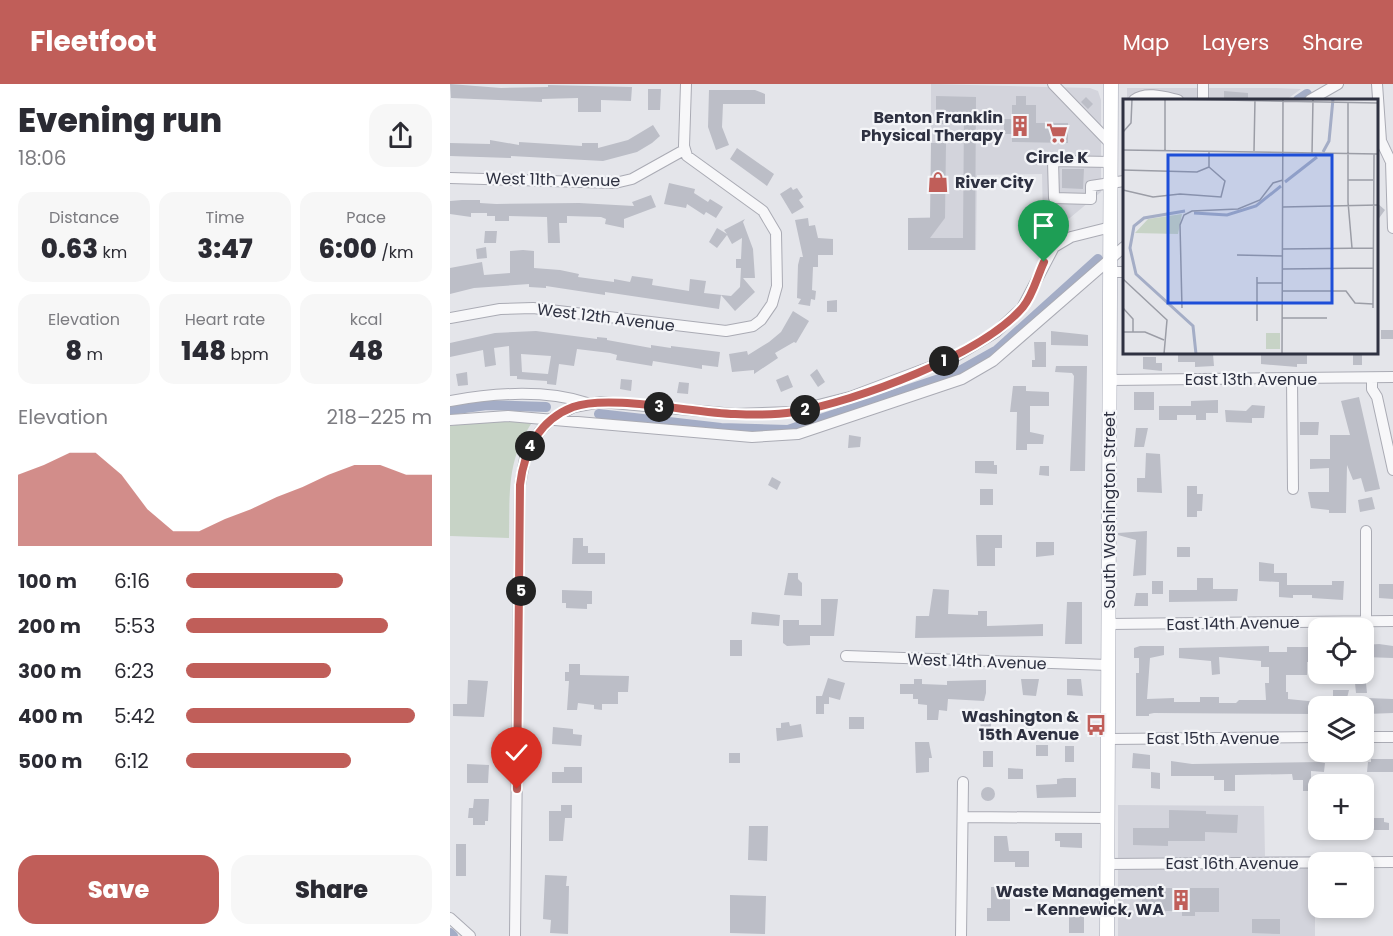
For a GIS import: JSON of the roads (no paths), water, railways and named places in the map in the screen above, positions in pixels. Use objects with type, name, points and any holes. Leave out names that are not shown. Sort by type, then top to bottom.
[{"type":"main road","name":"South Washington Street","points":[[1107,936],[1110,380],[1115,268],[1111,227],[1118,182],[1111,162],[1111,84]]},
{"type":"street","points":[[684,150],[686,84]]},
{"type":"street","points":[[1053,84],[1111,144]]},
{"type":"street","points":[[1312,99],[1338,84]]},
{"type":"street","points":[[1377,84],[1381,141],[1391,162],[1393,228]]},
{"type":"street","points":[[1135,99],[1153,96],[1172,99]]},
{"type":"street","name":"West 11th Avenue","points":[[450,178],[615,183],[632,179],[684,150]]},
{"type":"street","name":"West 12th Avenue","points":[[450,318],[500,309],[533,308],[726,331],[744,329],[760,320],[772,304],[777,286],[777,241],[773,225],[755,204],[690,160],[684,150]]},
{"type":"street","points":[[1111,162],[1053,161],[1054,198],[1091,199],[1091,186],[1118,182]]},
{"type":"street","points":[[450,401],[475,396],[524,394],[565,396],[588,403],[753,414],[791,412],[850,397],[951,359],[979,343],[1022,308],[1054,247],[1071,237],[1111,227]]},
{"type":"street","points":[[450,420],[508,416],[752,437],[798,434],[962,379],[993,361],[1115,268],[1123,251]]},
{"type":"street","name":"East 13th Avenue","points":[[1110,380],[1393,377]]},
{"type":"street","points":[[1292,378],[1293,489]]},
{"type":"street","points":[[1372,378],[1372,389],[1377,397],[1393,470]]},
{"type":"street","points":[[515,936],[521,567],[520,485],[526,453],[540,431],[551,419],[574,407],[588,403]]},
{"type":"street","points":[[1366,531],[1366,618]]},
{"type":"street","name":"East 14th Avenue","points":[[1374,621],[1393,621]]},
{"type":"street","name":"East 14th Avenue","points":[[1108,624],[1308,622]]},
{"type":"street","name":"West 14th Avenue","points":[[846,656],[1108,665]]},
{"type":"street","name":"East 15th Avenue","points":[[1108,739],[1308,737]]},
{"type":"street","points":[[1374,737],[1393,737]]},
{"type":"street","points":[[961,936],[963,782]]},
{"type":"street","points":[[963,817],[1108,818]]},
{"type":"street","name":"East 16th Avenue","points":[[1107,864],[1393,862]]},
{"type":"street","points":[[450,918],[470,936]]},
{"type":"waterway","points":[[1300,99],[1307,94]]},
{"type":"waterway","points":[[599,414],[721,428],[788,430],[954,374],[997,350],[1098,259]]},
{"type":"waterway","points":[[450,410],[487,405],[546,407]]},
{"type":"waterway","points":[[450,933],[453,936]]},
{"type":"place","name":"Benton Franklin Physical Therapy","points":[[1020,126]]},
{"type":"place","name":"Circle K","points":[[1057,133]]},
{"type":"place","name":"River City","points":[[938,182]]},
{"type":"place","name":"Washington & 15th Avenue","points":[[1096,725]]},
{"type":"place","name":"Waste Management - Kennewick, WA","points":[[1181,900]]}]
